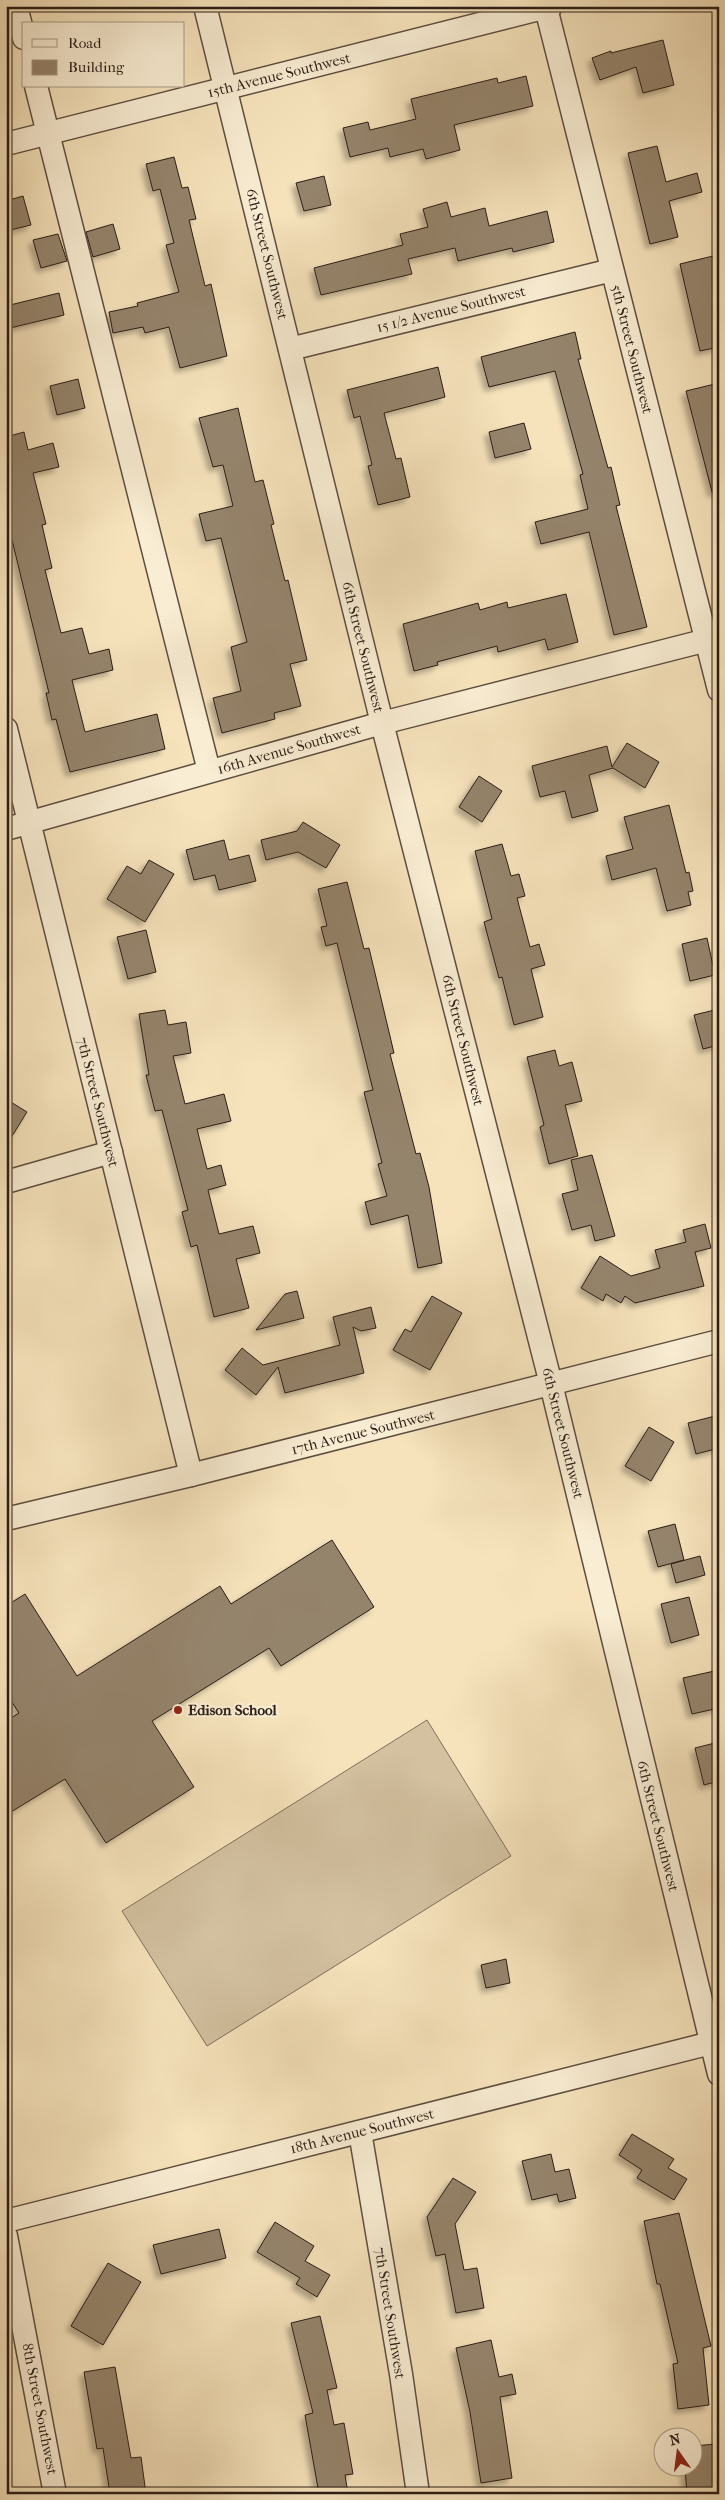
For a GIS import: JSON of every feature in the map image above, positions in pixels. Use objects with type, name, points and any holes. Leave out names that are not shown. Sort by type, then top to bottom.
[{"type":"street","points":[[16,6],[22,30]]},
{"type":"street","name":"6th Street Southwest","points":[[205,6],[382,723],[551,1384],[715,2042],[719,2074]]},
{"type":"street","name":"15th Avenue Southwest","points":[[6,144],[548,7]]},
{"type":"street","name":"5th Street Southwest","points":[[548,7],[612,270],[712,639],[719,690]]},
{"type":"street","points":[[37,88],[209,772]]},
{"type":"street","name":"15 1/2 Avenue Southwest","points":[[290,349],[612,270]]},
{"type":"street","name":"16th Avenue Southwest","points":[[6,829],[382,723],[712,639]]},
{"type":"street","name":"7th Street Southwest","points":[[6,730],[192,1475]]},
{"type":"street","points":[[6,1182],[111,1152]]},
{"type":"street","name":"17th Avenue Southwest","points":[[6,1518],[192,1475],[719,1341]]},
{"type":"street","name":"18th Avenue Southwest","points":[[6,2221],[715,2042]]},
{"type":"street","name":"7th Street Southwest","points":[[360,2132],[401,2374],[418,2494]]},
{"type":"street","name":"8th Street Southwest","points":[[6,2236],[56,2494]]},
{"type":"shaded area","points":[[427,1720],[511,1856],[207,2046],[122,1911]]},
{"type":"building","points":[[663,40],[674,85],[643,93],[636,67],[600,80],[592,58],[611,51],[611,53]]},
{"type":"building","points":[[526,76],[533,106],[454,125],[460,150],[426,159],[423,149],[390,157],[388,148],[350,157],[343,128],[368,122],[370,130],[416,119],[411,99],[497,78],[498,83]]},
{"type":"building","points":[[657,146],[666,182],[697,173],[702,192],[669,201],[678,237],[650,244],[628,153]]},
{"type":"building","points":[[174,157],[182,188],[188,187],[196,219],[189,220],[205,286],[211,284],[227,356],[180,368],[169,327],[145,333],[143,327],[113,333],[109,312],[138,306],[137,303],[179,292],[166,245],[174,243],[160,189],[153,191],[146,164]]},
{"type":"building","points":[[324,176],[331,205],[304,211],[296,183]]},
{"type":"building","points":[[23,196],[31,225],[6,231],[6,201]]},
{"type":"building","points":[[447,202],[451,217],[485,208],[489,226],[547,211],[554,242],[513,252],[512,248],[458,261],[455,248],[408,259],[412,274],[321,295],[314,268],[403,245],[400,234],[428,227],[423,209]]},
{"type":"building","points":[[113,224],[120,249],[93,257],[86,232]]},
{"type":"building","points":[[58,234],[67,261],[41,268],[33,240]]},
{"type":"building","points":[[713,256],[719,282],[719,347],[700,351],[680,264]]},
{"type":"building","points":[[59,293],[64,315],[6,329],[6,306]]},
{"type":"building","points":[[575,332],[581,359],[578,359],[608,468],[611,467],[620,505],[616,506],[647,627],[614,635],[589,532],[541,544],[535,522],[588,509],[580,475],[583,474],[555,371],[489,387],[481,357]]},
{"type":"building","points":[[438,367],[445,397],[384,413],[396,459],[401,458],[410,497],[378,505],[368,466],[372,465],[360,416],[354,418],[347,390]]},
{"type":"building","points":[[78,379],[85,408],[57,415],[50,386]]},
{"type":"building","points":[[719,383],[719,492],[712,492],[686,391]]},
{"type":"building","points":[[238,408],[255,482],[263,480],[274,524],[271,525],[285,581],[288,580],[307,660],[290,664],[301,706],[274,713],[275,719],[222,733],[213,698],[241,691],[231,647],[247,642],[221,538],[206,541],[199,514],[233,506],[223,465],[213,467],[199,418]]},
{"type":"building","points":[[524,423],[531,449],[495,458],[489,432]]},
{"type":"building","points":[[24,432],[28,450],[53,443],[59,467],[33,473],[46,524],[42,525],[52,568],[45,570],[61,633],[82,628],[89,654],[109,649],[113,670],[72,680],[85,732],[157,714],[165,749],[70,772],[56,719],[52,720],[46,693],[49,693],[6,515],[6,437]]},
{"type":"building","points":[[566,594],[578,642],[548,650],[545,639],[498,652],[497,646],[437,662],[438,665],[414,671],[403,624],[478,603],[480,610],[507,602],[508,608]]},
{"type":"building","points":[[627,743],[659,762],[645,788],[613,768],[589,775],[598,811],[572,818],[565,791],[540,797],[532,766],[607,746],[612,767]]},
{"type":"building","points":[[479,776],[502,791],[482,822],[459,807]]},
{"type":"building","points":[[669,805],[686,873],[689,872],[693,891],[688,892],[691,905],[667,911],[656,868],[612,880],[606,856],[633,849],[624,817]]},
{"type":"building","points":[[303,822],[340,845],[326,868],[298,852],[266,860],[261,840],[297,831]]},
{"type":"building","points":[[224,840],[229,860],[249,855],[256,881],[219,890],[215,875],[194,880],[186,850]]},
{"type":"building","points":[[502,844],[511,876],[519,874],[525,896],[517,898],[530,947],[539,944],[545,965],[531,969],[543,1017],[514,1025],[502,977],[499,978],[484,922],[492,919],[475,851]]},
{"type":"building","points":[[149,860],[174,874],[145,922],[107,899],[127,866],[141,874]]},
{"type":"building","points":[[347,882],[364,949],[369,948],[394,1053],[390,1054],[416,1154],[420,1153],[429,1187],[442,1263],[418,1268],[408,1215],[371,1225],[365,1202],[387,1196],[378,1164],[382,1163],[364,1092],[373,1090],[337,943],[326,946],[321,927],[327,926],[318,889]]},
{"type":"building","points":[[146,930],[156,972],[128,979],[117,937]]},
{"type":"building","points":[[707,938],[715,975],[690,981],[682,944]]},
{"type":"building","points":[[719,1009],[719,1045],[703,1049],[694,1015]]},
{"type":"building","points":[[165,1010],[168,1025],[186,1022],[191,1053],[173,1056],[185,1104],[224,1094],[231,1121],[197,1129],[207,1169],[221,1165],[226,1185],[208,1190],[219,1234],[253,1226],[260,1253],[236,1259],[249,1308],[214,1317],[197,1245],[191,1247],[182,1212],[188,1210],[162,1110],[155,1111],[146,1075],[149,1075],[139,1014]]},
{"type":"building","points":[[555,1050],[559,1066],[572,1062],[582,1101],[565,1105],[578,1156],[549,1164],[540,1127],[544,1125],[527,1057]]},
{"type":"building","points":[[6,1099],[27,1112],[6,1146]]},
{"type":"building","points":[[592,1155],[615,1236],[595,1241],[591,1225],[572,1230],[562,1194],[578,1190],[571,1160]]},
{"type":"building","points":[[705,1224],[711,1248],[695,1252],[704,1286],[635,1303],[625,1296],[621,1303],[606,1294],[603,1301],[581,1288],[600,1256],[631,1276],[660,1268],[655,1250],[686,1242],[683,1230]]},
{"type":"building","points":[[297,1291],[304,1318],[256,1330],[285,1294]]},
{"type":"building","points":[[432,1296],[462,1313],[430,1370],[393,1350],[405,1329],[411,1332]]},
{"type":"building","points":[[371,1307],[376,1328],[361,1331],[353,1327],[364,1373],[285,1393],[278,1367],[256,1395],[225,1370],[242,1348],[263,1365],[340,1345],[333,1317]]},
{"type":"building","points":[[719,1415],[719,1448],[696,1454],[688,1423]]},
{"type":"building","points":[[649,1427],[674,1442],[651,1481],[625,1466]]},
{"type":"building","points":[[675,1524],[684,1560],[658,1567],[648,1531]]},
{"type":"building","name":"Edison School","points":[[332,1540],[374,1607],[281,1666],[269,1648],[152,1721],[194,1787],[106,1843],[65,1779],[6,1815],[6,1721],[19,1713],[6,1693],[6,1606],[25,1594],[77,1676],[220,1586],[231,1604]]},
{"type":"building","points":[[700,1556],[705,1575],[676,1583],[671,1564]]},
{"type":"building","points":[[689,1597],[699,1635],[671,1643],[661,1604]]},
{"type":"building","points":[[719,1670],[719,1708],[692,1714],[683,1678]]},
{"type":"building","points":[[719,1742],[719,1781],[704,1785],[695,1748]]},
{"type":"building","points":[[506,1959],[510,1983],[486,1988],[481,1965]]},
{"type":"building","points":[[632,2134],[674,2159],[668,2168],[687,2179],[674,2200],[637,2178],[642,2170],[619,2155]]},
{"type":"building","points":[[551,2154],[555,2172],[569,2169],[576,2198],[559,2202],[557,2194],[532,2200],[522,2161]]},
{"type":"building","points":[[453,2178],[476,2192],[455,2224],[464,2270],[477,2268],[484,2308],[456,2313],[445,2254],[436,2256],[427,2217]]},
{"type":"building","points":[[679,2213],[711,2346],[703,2348],[709,2405],[678,2409],[673,2364],[678,2363],[660,2284],[657,2284],[644,2221]]},
{"type":"building","points":[[275,2222],[314,2246],[305,2261],[330,2275],[317,2297],[296,2284],[300,2278],[257,2252]]},
{"type":"building","points":[[219,2229],[226,2258],[161,2274],[153,2245]]},
{"type":"building","points":[[108,2263],[141,2282],[103,2345],[71,2326]]},
{"type":"building","points":[[320,2316],[337,2388],[327,2390],[334,2425],[344,2423],[353,2474],[345,2475],[348,2494],[319,2494],[305,2415],[313,2413],[291,2323]]},
{"type":"building","points":[[491,2340],[499,2377],[512,2374],[516,2394],[500,2397],[512,2478],[481,2483],[470,2412],[456,2348]]},
{"type":"building","points":[[115,2367],[131,2458],[141,2457],[146,2494],[110,2494],[103,2448],[97,2449],[84,2372]]},
{"type":"building","points":[[717,2444],[719,2491],[687,2494],[686,2478],[702,2478],[702,2445]]},
{"type":"place","name":"Edison School","points":[[178,1710]]}]
